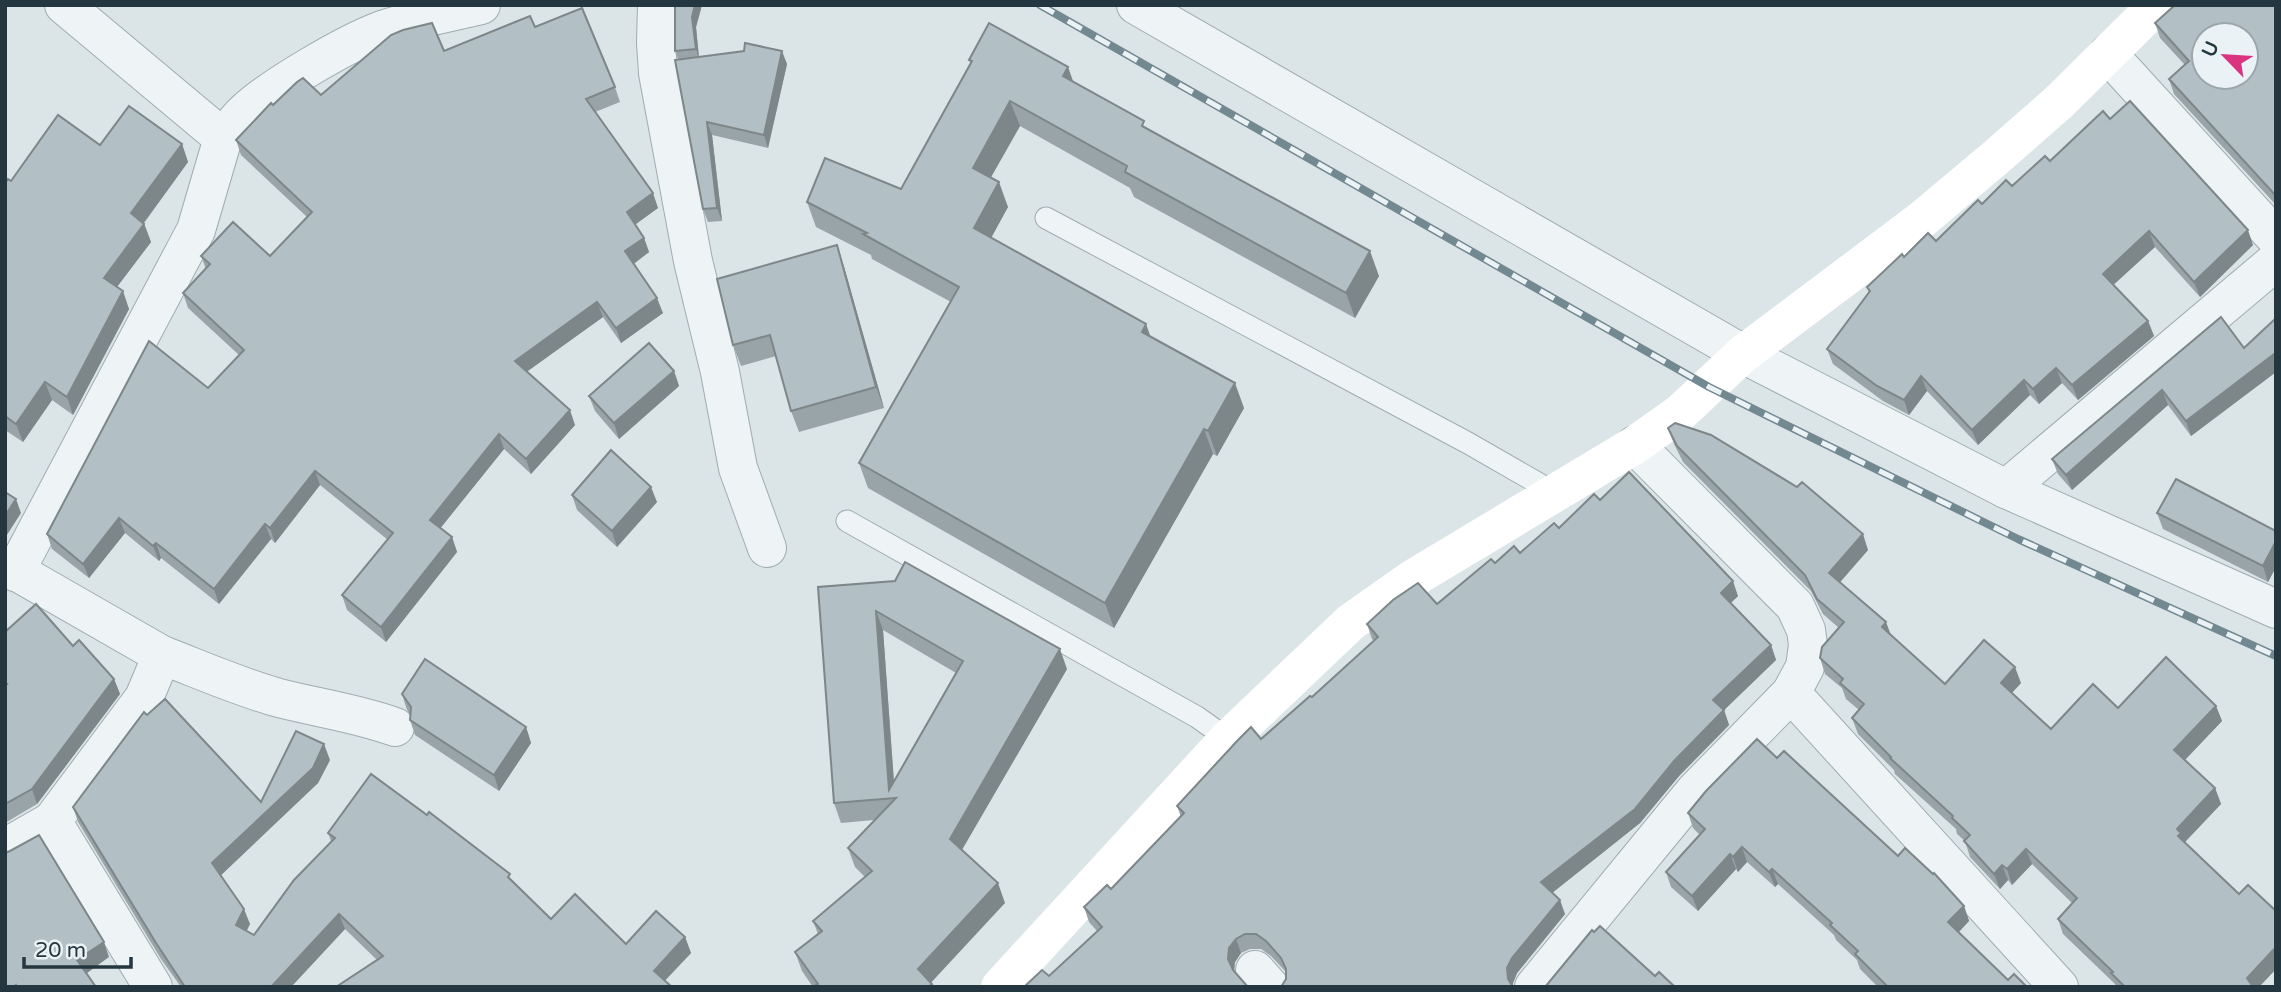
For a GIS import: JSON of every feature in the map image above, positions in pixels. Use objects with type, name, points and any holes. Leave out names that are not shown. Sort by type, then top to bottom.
[{"type":"street","points":[[64,5],[223,138]]},
{"type":"street","points":[[395,727],[358,715],[279,698],[233,684],[155,673],[10,568],[196,230],[223,138],[244,113],[281,86],[332,55],[379,32],[481,5]]},
{"type":"street","points":[[657,5],[658,73],[693,261],[720,372],[738,468],[766,548]]},
{"type":"street","points":[[1136,5],[1743,354],[2006,489],[2276,609]]},
{"type":"street","points":[[1000,987],[1228,739],[1351,622],[1412,579],[1635,445],[1680,413],[1743,354],[1920,222],[2031,126],[2157,5]]},
{"type":"street","points":[[2108,54],[2276,238]]},
{"type":"street","points":[[2006,489],[2276,261]]},
{"type":"street","points":[[1534,987],[1695,791],[1791,693],[1805,667],[1808,645],[1806,630],[1795,606],[1635,445]]},
{"type":"street","points":[[5,848],[52,821],[155,673]]},
{"type":"street","points":[[1791,693],[2059,987]]},
{"type":"street","points":[[52,821],[153,987]]},
{"type":"lane","points":[[1046,218],[1468,443],[1555,494]]},
{"type":"lane","points":[[847,522],[1198,717],[1228,739]]},
{"type":"building","points":[[675,5],[695,5],[692,17],[696,49],[675,51]]},
{"type":"building","points":[[2175,5],[2276,5],[2276,196],[2169,79],[2189,61],[2155,23]]},
{"type":"building","points":[[582,8],[615,87],[586,99],[653,193],[627,212],[644,238],[625,251],[657,298],[616,328],[597,302],[515,361],[570,410],[526,459],[499,434],[430,520],[452,537],[381,627],[342,595],[393,533],[315,471],[270,528],[265,524],[214,589],[156,543],[153,546],[119,518],[83,564],[47,534],[149,341],[208,388],[244,350],[183,293],[210,264],[201,256],[233,222],[270,256],[312,212],[236,140],[271,103],[273,105],[303,78],[321,95],[391,35],[403,30],[432,23],[444,51],[530,16],[535,27]]},
{"type":"building","points":[[989,23],[1068,67],[1063,76],[1144,121],[1142,126],[1370,251],[1346,293],[1125,172],[1127,166],[1010,101],[973,168],[999,182],[974,228],[1146,324],[1142,332],[1235,383],[1208,431],[1204,429],[1105,603],[859,463],[959,287],[863,234],[867,233],[807,202],[825,158],[901,189],[972,61],[969,60]]},
{"type":"building","points":[[745,43],[782,51],[764,135],[707,122],[717,208],[703,209],[675,60],[744,51]]},
{"type":"building","points":[[2130,101],[2248,230],[2194,282],[2149,231],[2103,274],[2148,321],[2072,385],[2056,368],[2033,389],[2024,380],[1972,430],[1921,376],[1904,400],[1877,386],[1827,349],[1870,291],[1867,287],[1902,254],[1904,257],[1928,233],[1936,241],[1978,200],[1982,204],[2006,180],[2012,186],[2045,156],[2050,161],[2103,111],[2110,119]]},
{"type":"building","points":[[129,106],[182,144],[131,213],[144,224],[104,278],[123,291],[67,397],[45,382],[16,424],[5,416],[5,183],[8,179],[11,181],[58,115],[100,145]]},
{"type":"building","points":[[837,245],[876,387],[791,411],[770,335],[733,345],[717,279]]},
{"type":"building","points":[[2221,317],[2244,348],[2276,318],[2276,356],[2274,354],[2186,421],[2162,390],[2066,475],[2052,459]]},
{"type":"building","points":[[649,343],[674,371],[614,423],[589,396]]},
{"type":"building","points":[[1675,423],[1711,435],[1797,487],[1802,482],[1863,534],[1829,573],[1886,622],[1882,627],[1945,684],[1984,640],[2015,667],[2001,683],[2051,729],[2093,684],[2118,708],[2166,657],[2216,706],[2174,750],[2215,788],[2177,829],[2181,833],[2178,836],[2239,894],[2248,885],[2276,911],[2276,947],[2247,978],[2253,987],[2125,987],[2058,919],[2077,898],[2026,849],[2007,869],[2002,865],[1994,874],[1964,841],[1970,835],[1953,816],[1890,758],[1852,718],[1864,704],[1840,683],[1843,679],[1820,658],[1822,647],[1844,622],[1817,599],[1805,575],[1677,446],[1668,428]]},
{"type":"building","points":[[611,450],[651,487],[612,531],[572,495]]},
{"type":"building","points":[[1629,472],[1733,581],[1721,593],[1771,645],[1713,700],[1724,710],[1674,761],[1635,809],[1541,882],[1560,900],[1512,958],[1507,968],[1508,979],[1513,987],[1281,987],[1286,979],[1286,969],[1281,958],[1256,934],[1245,934],[1236,939],[1229,948],[1228,959],[1233,970],[1248,987],[1024,987],[1042,970],[1049,976],[1102,927],[1084,907],[1107,885],[1111,889],[1184,813],[1177,806],[1238,740],[1251,727],[1261,739],[1312,697],[1378,637],[1367,624],[1393,600],[1418,583],[1437,604],[1491,559],[1495,563],[1514,546],[1520,553],[1554,523],[1559,528],[1594,494],[1600,500]]},
{"type":"building","points":[[2176,479],[2276,531],[2276,541],[2263,566],[2157,513]]},
{"type":"building","points":[[5,492],[16,499],[5,516]]},
{"type":"building","points":[[905,562],[1060,649],[950,839],[998,883],[918,969],[932,984],[928,987],[813,987],[818,984],[795,952],[822,931],[813,921],[872,871],[848,848],[896,798],[834,803],[818,587],[895,581]],"holes":[[[876,611],[963,661],[889,790]]]},
{"type":"building","points":[[36,604],[73,646],[79,640],[114,679],[32,789],[5,804],[5,632]]},
{"type":"building","points":[[425,659],[526,727],[494,775],[410,720],[411,707],[402,694]]},
{"type":"building","points":[[165,699],[261,802],[296,731],[324,744],[313,768],[212,863],[244,909],[236,925],[254,935],[294,880],[335,838],[328,833],[371,774],[427,815],[429,812],[510,874],[508,877],[551,919],[575,894],[626,944],[656,911],[685,937],[654,971],[672,987],[336,987],[383,956],[339,914],[271,987],[185,987],[73,807],[144,712],[147,715]]},
{"type":"building","points":[[1757,739],[1777,758],[1784,751],[1898,856],[1905,848],[1934,873],[1964,906],[1948,922],[2008,980],[2014,974],[2027,987],[1888,987],[1855,954],[1858,951],[1830,925],[1832,923],[1772,869],[1769,872],[1742,847],[1733,857],[1730,854],[1692,896],[1666,872],[1705,829],[1688,813]]},
{"type":"building","points":[[39,835],[104,942],[77,960],[96,987],[5,987],[5,853]]},
{"type":"building","points":[[1600,926],[1655,976],[1659,972],[1675,987],[1545,987],[1592,930],[1594,932]]},
{"type":"railway","points":[[1040,5],[1709,387],[2018,539],[2276,656]]}]
